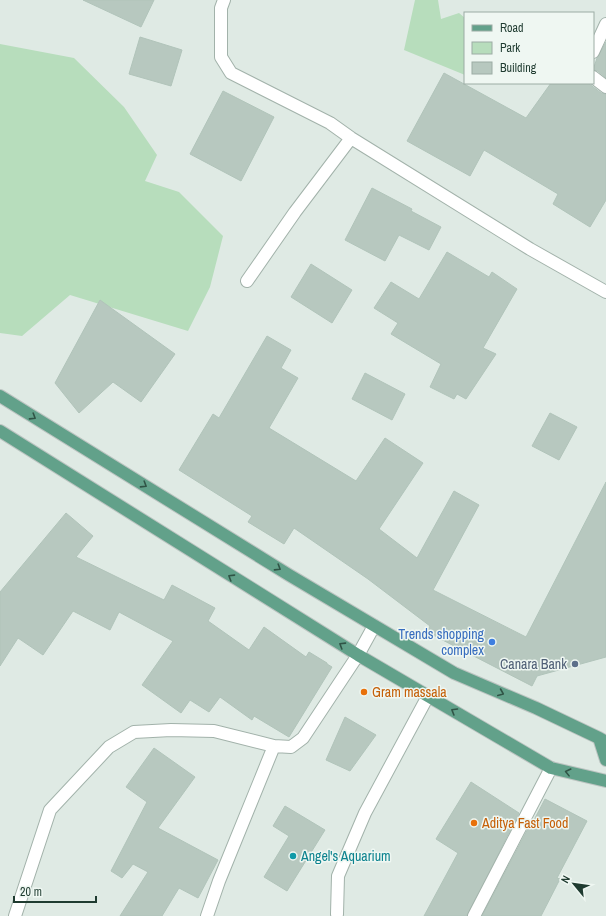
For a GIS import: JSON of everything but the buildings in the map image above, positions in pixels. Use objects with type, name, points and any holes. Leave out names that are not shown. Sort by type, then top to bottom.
[{"type":"main road","points":[[0,396],[289,575],[454,673],[604,737],[606,760]]},
{"type":"main road","points":[[0,431],[219,570],[358,655],[551,768],[606,782]]},
{"type":"street","points":[[224,0],[221,8],[221,56],[231,74],[330,123],[351,138],[530,249],[606,292]]},
{"type":"street","points":[[594,50],[606,24]]},
{"type":"street","points":[[594,78],[606,87]]},
{"type":"street","points":[[247,281],[295,212],[351,138]]},
{"type":"street","points":[[15,916],[50,810],[109,747],[134,732],[172,730],[214,731],[274,746],[291,747],[303,738],[358,655],[374,626]]},
{"type":"street","points":[[337,914],[338,876],[365,813],[428,696]]},
{"type":"street","points":[[207,916],[219,881],[274,746]]},
{"type":"street","points":[[474,916],[551,768]]},
{"type":"green space","points":[[415,0],[438,0],[441,19],[459,13],[464,17],[464,75],[404,50]]},
{"type":"green space","points":[[0,44],[74,58],[124,107],[157,155],[145,181],[179,192],[223,236],[210,287],[188,331],[70,295],[22,336],[0,333]]},
{"type":"place","name":"Trends shopping complex","points":[[492,642]]},
{"type":"place","name":"Canara Bank","points":[[575,664]]},
{"type":"place","name":"Gram massala","points":[[364,692]]},
{"type":"place","name":"Aditya Fast Food","points":[[474,823]]},
{"type":"place","name":"Angel's Aquarium","points":[[293,856]]}]
